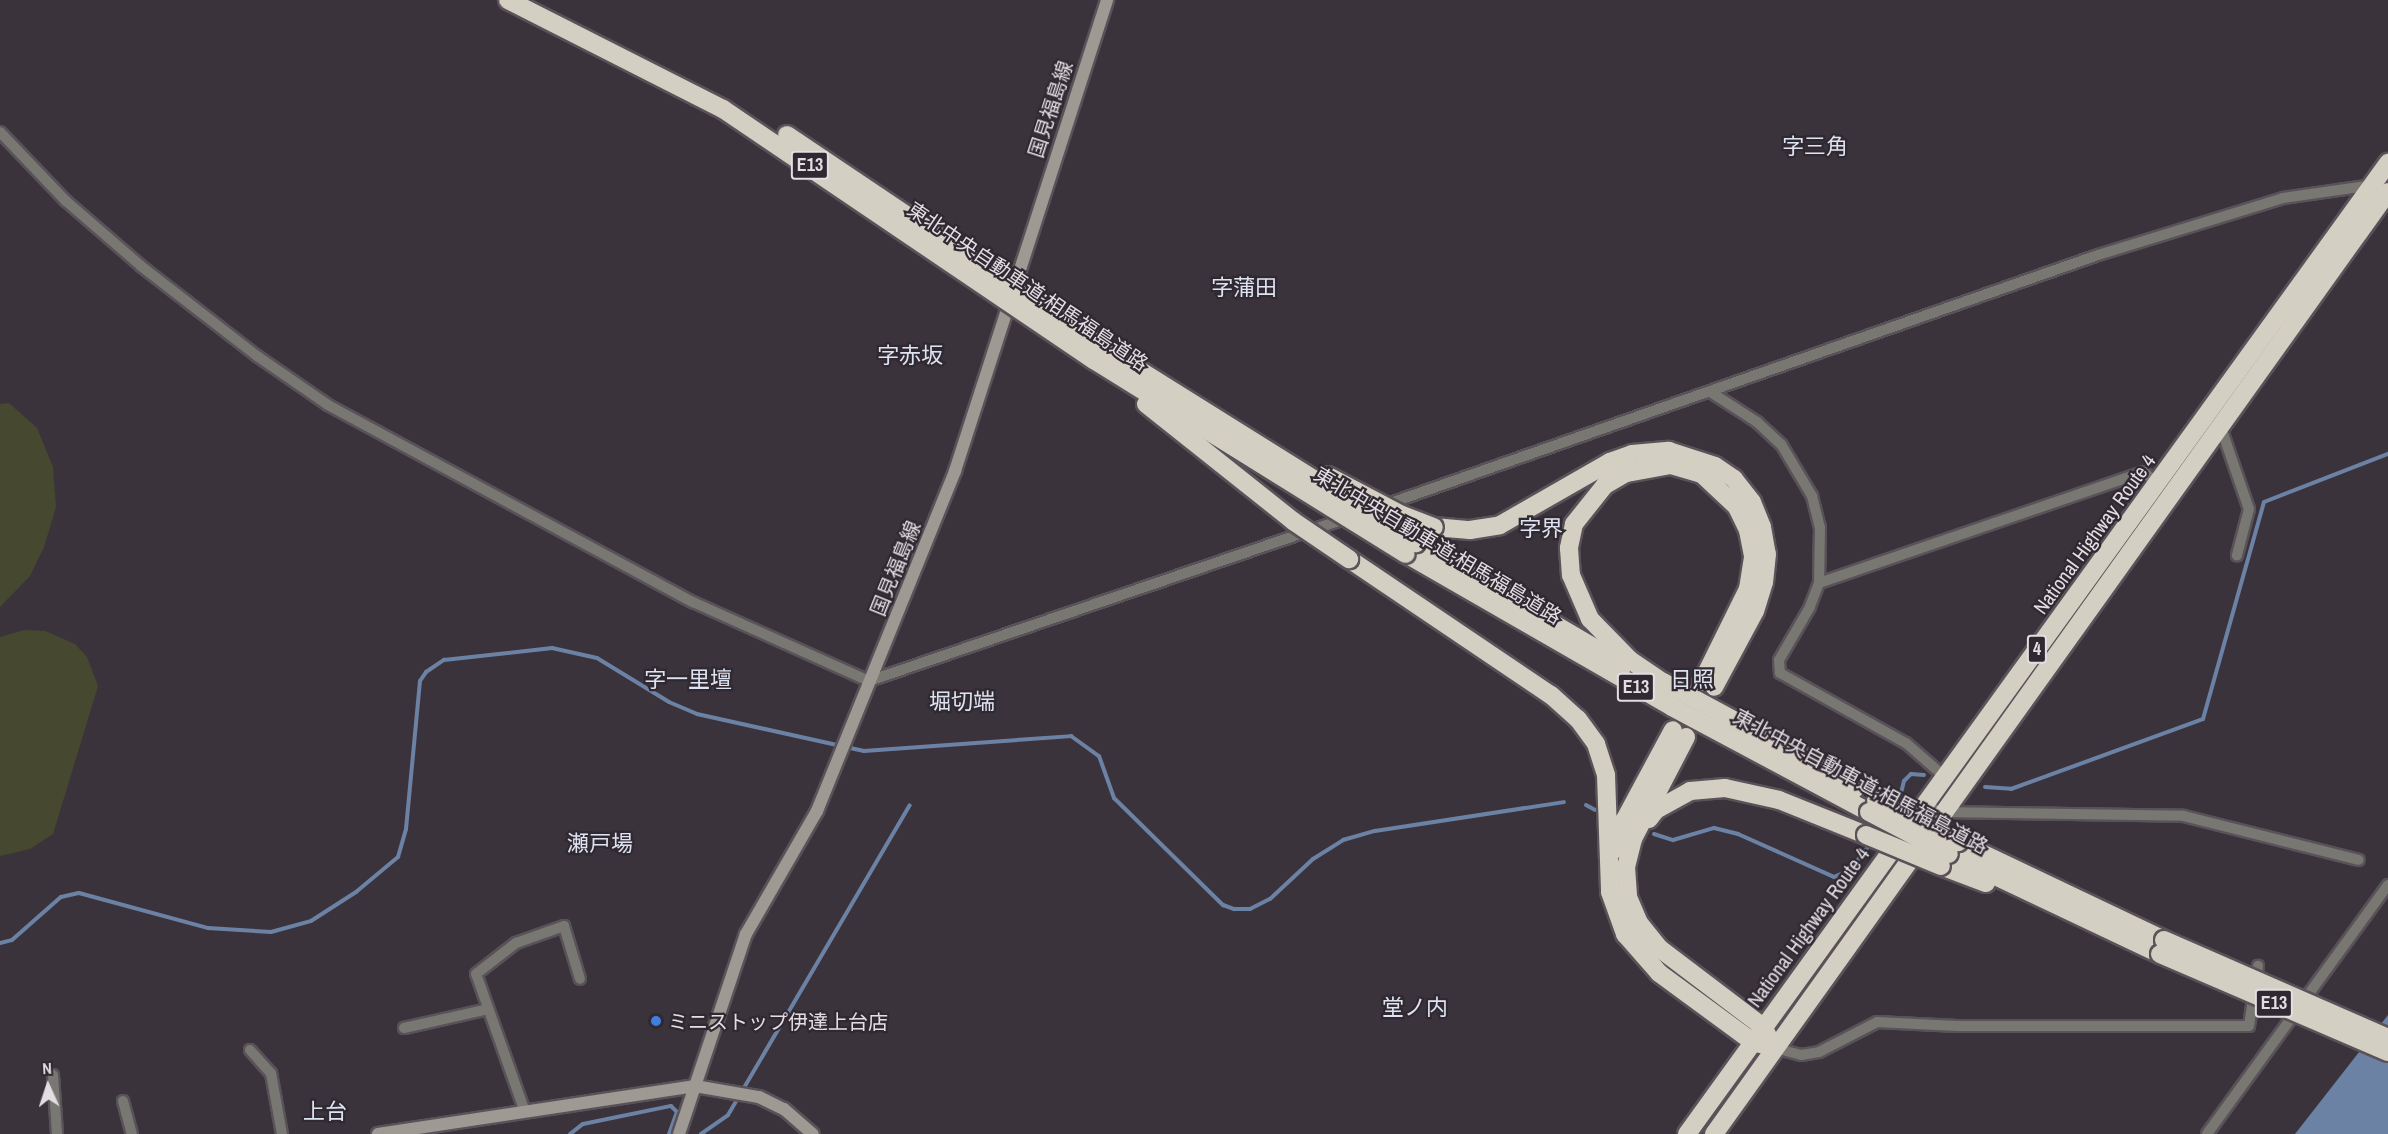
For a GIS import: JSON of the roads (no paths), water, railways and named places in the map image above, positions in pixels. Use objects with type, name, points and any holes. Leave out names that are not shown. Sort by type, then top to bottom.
[{"type":"highway","name":"東北中央自動車道;相馬福島道路","points":[[508,0],[723,109],[1094,360],[1411,548],[1672,707],[1873,807],[1950,854],[2130,940],[2162,947],[2388,1038]]},
{"type":"highway","name":"東北中央自動車道;相馬福島道路","points":[[534,0],[714,91],[818,154],[1114,356],[1411,548],[1854,789],[1873,807]]},
{"type":"highway","name":"National Highway Route 4","points":[[1687,1134],[1758,1034],[1933,808],[2220,425],[2383,187],[2388,163]]},
{"type":"highway","name":"National Highway Route 4","points":[[1714,1134],[1775,1048],[1933,808],[1945,777],[2158,484],[2383,187]]},
{"type":"highway","points":[[1114,356],[1339,482],[1402,515],[1434,527],[1470,531],[1500,525],[1604,465],[1632,454],[1675,452],[1715,466],[1734,479],[1752,502],[1762,527],[1767,554],[1764,582],[1755,611],[1708,685],[1748,589],[1753,556],[1748,530],[1737,507],[1702,474],[1671,465],[1626,473],[1605,485],[1575,524],[1569,548],[1571,575],[1590,619],[1630,660],[1663,682],[1821,767],[1854,789]]},
{"type":"highway","points":[[1094,360],[1293,521],[1551,695],[1578,719],[1596,744],[1606,775],[1612,906],[1634,947],[1659,973],[1758,1034]]},
{"type":"highway","points":[[1609,863],[1624,821],[1680,734],[1633,839],[1625,882],[1632,911],[1648,936],[1672,961],[1775,1048]]},
{"type":"highway","points":[[1633,839],[1656,810],[1690,791],[1708,788],[1750,792],[1779,800],[1866,835],[1950,854]]},
{"type":"highway","name":"東北中央自動車道;相馬福島道路","points":[[1950,854],[2162,947],[2388,1052]]},
{"type":"main road","name":"国見福島線","points":[[679,1134],[746,934],[817,811],[956,471],[1107,0]]},
{"type":"main road","points":[[378,1134],[695,1086],[759,1097],[784,1109],[813,1134]]},
{"type":"street","points":[[0,132],[66,201],[141,266],[257,356],[328,405],[693,602],[869,681],[1712,393],[2098,255],[2283,198],[2383,187]]},
{"type":"street","points":[[1712,393],[1757,422],[1781,444],[1812,496],[1820,527],[1819,582],[1810,607],[1779,660],[1780,673],[1906,743],[1945,777]]},
{"type":"street","points":[[2220,425],[2249,509],[2237,555]]},
{"type":"street","points":[[1819,582],[2144,472],[2158,484]]},
{"type":"street","points":[[1933,808],[2184,816],[2359,861]]},
{"type":"street","points":[[2207,1134],[2388,885]]},
{"type":"street","points":[[525,1112],[476,974],[516,942],[564,926],[580,979]]},
{"type":"street","points":[[1775,1048],[1802,1055],[1819,1052],[1877,1022],[1957,1026],[2249,1026],[2258,966]]},
{"type":"street","points":[[404,1028],[488,1009]]},
{"type":"street","points":[[250,1050],[272,1073],[282,1134]]},
{"type":"street","points":[[53,1075],[57,1134]]},
{"type":"street","points":[[123,1101],[132,1134]]},
{"type":"water","points":[[2388,1015],[2388,1134],[2295,1134]]},
{"type":"waterway","points":[[1985,787],[2011,789],[2203,719],[2264,502],[2388,454]]},
{"type":"waterway","points":[[0,943],[12,940],[61,897],[79,893],[208,928],[271,932],[311,921],[356,892],[398,857],[406,829],[420,681],[426,672],[444,660],[552,648],[597,658],[669,702],[697,714],[864,751],[1071,736],[1099,756],[1114,798],[1223,905],[1234,909],[1250,909],[1270,899],[1313,859],[1343,840],[1375,831],[1564,802]]},
{"type":"waterway","points":[[1898,805],[1904,781],[1911,774],[1924,775]]},
{"type":"waterway","points":[[701,1134],[728,1115],[910,805]]},
{"type":"waterway","points":[[1586,805],[1595,810]]},
{"type":"waterway","points":[[1654,834],[1673,840],[1714,828],[1738,834],[1834,877],[1850,870],[1871,843]]},
{"type":"waterway","points":[[570,1134],[583,1124],[671,1106],[677,1112],[669,1134]]},
{"type":"place","name":"ミニストップ伊達上台店","points":[[656,1021]]},
{"type":"district","name":"字三角","points":[[1815,147]]},
{"type":"district","name":"字蒲田","points":[[1244,288]]},
{"type":"district","name":"字赤坂","points":[[910,356]]},
{"type":"district","name":"字界","points":[[1541,529]]},
{"type":"district","name":"字一里壇","points":[[688,680]]},
{"type":"district","name":"日照","points":[[1692,680]]},
{"type":"district","name":"堀切端","points":[[962,702]]},
{"type":"district","name":"瀬戸場","points":[[600,844]]},
{"type":"district","name":"堂ノ内","points":[[1415,1008]]},
{"type":"district","name":"上台","points":[[325,1112]]}]
